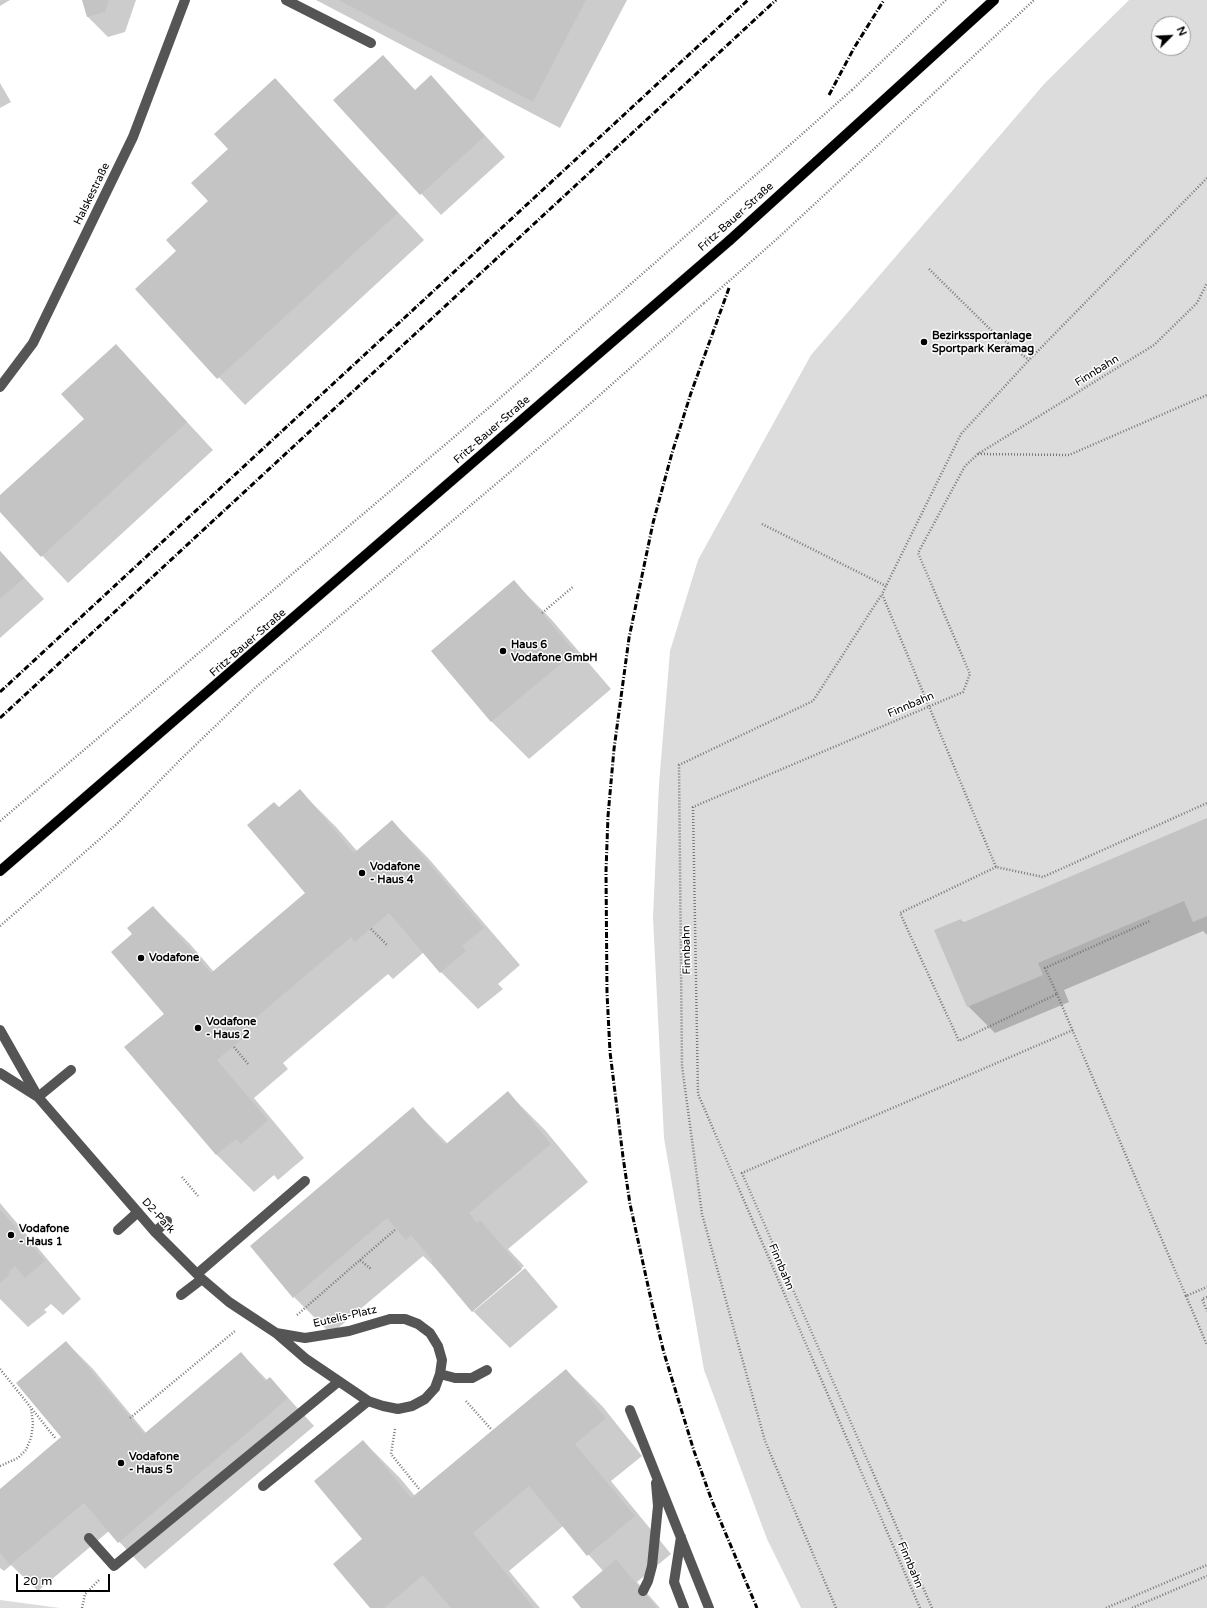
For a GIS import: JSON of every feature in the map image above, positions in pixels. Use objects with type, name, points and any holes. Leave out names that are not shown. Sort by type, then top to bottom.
[{"type":"main road","name":"Fritz-Bauer-Straße","points":[[0,871],[730,240],[994,0]]},
{"type":"street","name":"Halskestraße","points":[[0,387],[33,343],[133,137],[184,0]]},
{"type":"street","points":[[286,0],[371,43]]},
{"type":"street","name":"D2-Park","points":[[0,1030],[38,1097],[155,1232],[199,1276],[229,1302],[276,1333]]},
{"type":"street","points":[[38,1097],[71,1070]]},
{"type":"street","name":"D2-Park","points":[[0,1074],[38,1097]]},
{"type":"street","points":[[181,1295],[199,1276],[305,1181]]},
{"type":"street","points":[[118,1230],[138,1212]]},
{"type":"street","points":[[155,1232],[168,1221]]},
{"type":"street","name":"Eutelis-Platz","points":[[276,1333],[305,1338],[349,1331],[390,1319],[405,1319],[418,1324],[430,1333],[438,1346],[442,1360],[440,1374],[435,1388],[425,1399],[412,1406],[398,1409]]},
{"type":"street","points":[[276,1333],[306,1359],[368,1401],[398,1409]]},
{"type":"street","points":[[440,1374],[455,1378],[472,1378],[487,1370]]},
{"type":"street","points":[[89,1538],[114,1566],[338,1382]]},
{"type":"street","points":[[263,1486],[368,1401]]},
{"type":"street","points":[[630,1410],[709,1608]]},
{"type":"street","points":[[643,1591],[648,1582],[652,1566],[658,1506],[655,1473]]},
{"type":"street","points":[[681,1538],[674,1582],[684,1608]]},
{"type":"path","points":[[0,821],[492,405],[852,90],[946,0]]},
{"type":"path","points":[[0,926],[117,824],[181,759],[256,687],[568,422],[778,238],[1034,0]]},
{"type":"path","points":[[836,1608],[765,1441],[702,1214],[682,1066],[680,765],[813,701],[882,594],[961,434],[1029,360],[1207,178]]},
{"type":"path","points":[[929,269],[991,330],[1029,360]]},
{"type":"path","name":"Finnbahn","points":[[920,1608],[698,1094],[693,807],[963,692],[970,674],[918,553],[965,466],[978,454],[1154,345],[1197,303],[1207,283]]},
{"type":"path","points":[[978,454],[1069,455],[1207,395]]},
{"type":"path","points":[[762,524],[886,586]]},
{"type":"path","points":[[542,613],[574,586]]},
{"type":"path","points":[[882,594],[996,867]]},
{"type":"path","points":[[1057,994],[959,1042],[900,913],[996,867],[1042,877],[1207,803]]},
{"type":"path","points":[[1150,921],[1045,968],[1073,1030],[1207,1345]]},
{"type":"path","points":[[371,929],[388,946]]},
{"type":"path","points":[[932,1608],[742,1173],[1073,1030]]},
{"type":"path","points":[[234,1047],[248,1064]]},
{"type":"path","points":[[182,1177],[198,1196]]},
{"type":"path","points":[[276,1333],[396,1230]]},
{"type":"path","points":[[360,1260],[372,1269]]},
{"type":"path","points":[[1186,1296],[1207,1287]]},
{"type":"path","points":[[1207,1297],[1202,1299],[1207,1311]]},
{"type":"path","points":[[130,1418],[251,1317]]},
{"type":"path","points":[[0,1370],[56,1439]]},
{"type":"path","points":[[0,1466],[18,1458],[26,1450],[31,1438],[33,1424],[31,1408]]},
{"type":"path","points":[[398,1409],[391,1454],[420,1490]]},
{"type":"path","points":[[1106,1608],[1207,1565]]},
{"type":"path","points":[[82,1608],[85,1594],[114,1566]]},
{"type":"path","points":[[1132,1608],[1207,1576]]},
{"type":"shaded area","points":[[1129,0],[1207,0],[1207,1608],[801,1608],[767,1539],[704,1370],[664,1138],[653,918],[659,784],[670,651],[698,560],[811,355],[1045,83]]},
{"type":"shaded area","points":[[0,1600],[60,1608],[0,1608]]},
{"type":"building","points":[[82,0],[109,0],[105,12],[87,17]]},
{"type":"building","points":[[338,0],[586,0],[533,102]]},
{"type":"building","points":[[383,55],[415,90],[431,75],[485,136],[420,195],[333,100]]},
{"type":"building","points":[[275,78],[398,213],[217,379],[135,289],[176,251],[166,240],[208,201],[191,183],[228,149],[214,134]]},
{"type":"building","points":[[116,344],[187,422],[41,557],[0,512],[0,495],[84,419],[61,394]]},
{"type":"building","points":[[0,551],[24,578],[0,599]]},
{"type":"building","name":"Haus 6 Vodafone GmbH","points":[[514,580],[575,652],[491,722],[431,651]]},
{"type":"building","points":[[300,789],[354,853],[392,820],[484,928],[462,946],[466,951],[440,973],[389,913],[355,942],[351,937],[247,1025],[252,1031],[217,1060],[268,1120],[241,1144],[236,1139],[216,1155],[124,1047],[164,1014],[111,952],[132,934],[127,928],[153,906],[211,973],[305,893],[247,825],[274,802],[279,807]]},
{"type":"building","points":[[1207,818],[1207,916],[1193,922],[1184,901],[1038,963],[1043,975],[967,1007],[934,930],[961,919],[962,923]]},
{"type":"building","points":[[508,1091],[551,1144],[469,1213],[477,1223],[480,1220],[522,1269],[472,1312],[431,1263],[433,1261],[411,1235],[406,1240],[387,1218],[293,1298],[250,1246],[413,1107],[445,1145]]},
{"type":"building","name":"Vodafone - Haus 1","points":[[0,1209],[45,1261],[25,1278],[15,1266],[8,1272],[10,1274],[0,1283]]},
{"type":"building","name":"Vodafone - Haus 5","points":[[66,1341],[144,1434],[241,1352],[265,1381],[270,1377],[288,1398],[118,1543],[84,1503],[10,1565],[0,1553],[0,1489],[61,1437],[16,1383]]},
{"type":"building","points":[[566,1369],[606,1418],[575,1444],[635,1516],[587,1556],[529,1486],[473,1533],[534,1608],[451,1608],[423,1575],[384,1608],[370,1608],[333,1564],[362,1539],[314,1481],[363,1440],[411,1498]]},
{"type":"building","points":[[616,1559],[657,1608],[581,1608],[572,1597]]},
{"type":"railway","points":[[0,692],[748,0]]},
{"type":"railway","points":[[0,718],[776,0]]},
{"type":"railway","points":[[829,95],[854,48],[884,0]]},
{"type":"railway","points":[[729,288],[691,393],[672,453],[653,523],[629,638],[614,749],[608,816],[606,871],[607,993],[610,1052],[623,1157],[630,1204],[652,1304],[664,1353],[694,1451],[712,1501],[757,1608]]},
{"type":"place","name":"Bezirkssportanlage Sportpark Keramag","points":[[924,342]]},
{"type":"place","name":"Haus 6 Vodafone GmbH","points":[[503,651]]},
{"type":"place","name":"Vodafone - Haus 4","points":[[362,873]]},
{"type":"place","name":"Vodafone","points":[[141,958]]},
{"type":"place","name":"Vodafone - Haus 2","points":[[198,1028]]},
{"type":"place","name":"Vodafone - Haus 1","points":[[11,1235]]},
{"type":"place","name":"Vodafone - Haus 5","points":[[121,1463]]}]
